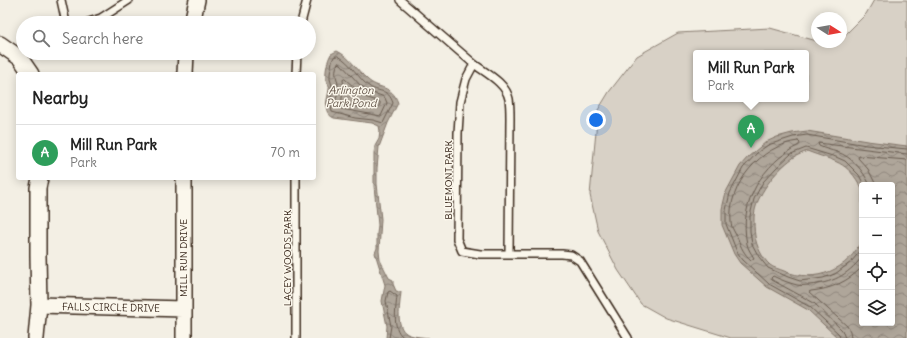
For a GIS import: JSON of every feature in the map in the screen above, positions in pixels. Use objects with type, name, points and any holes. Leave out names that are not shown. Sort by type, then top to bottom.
[{"type":"street","points":[[194,16],[197,0]]},
{"type":"street","points":[[0,44],[16,52]]},
{"type":"street","points":[[26,60],[30,72]]},
{"type":"street","points":[[185,72],[186,60]]},
{"type":"street","points":[[36,338],[39,305],[38,195],[40,180]]},
{"type":"street","name":"MILL RUN DRIVE","points":[[184,180],[184,338]]},
{"type":"street","name":"FALLS CIRCLE DRIVE","points":[[39,305],[183,309]]},
{"type":"lane","points":[[61,0],[64,16]]},
{"type":"lane","points":[[104,16],[129,0]]},
{"type":"lane","points":[[303,16],[307,0]]},
{"type":"lane","points":[[400,0],[474,64],[501,84],[506,91],[509,99],[510,118],[509,254]]},
{"type":"lane","points":[[296,72],[297,60]]},
{"type":"lane","name":"BLUEMONT PARK","points":[[474,64],[466,79],[460,102],[458,133],[457,239],[462,251],[480,254],[571,255],[580,261],[628,338]]},
{"type":"lane","name":"LACEY WOODS PARK","points":[[296,180],[296,338]]},
{"type":"shaded area","points":[[874,0],[907,0],[907,338],[731,338],[666,318],[641,304],[618,270],[598,231],[590,195],[598,110],[609,92],[637,56],[678,33],[770,28],[811,39],[811,48],[847,48],[847,33],[866,14]]},
{"type":"water","name":"Arlington Park Pond","points":[[337,51],[350,60],[371,82],[392,93],[398,103],[388,123],[379,147],[377,184],[381,219],[379,251],[380,260],[389,278],[393,280],[396,291],[401,292],[399,317],[402,328],[410,335],[429,338],[386,338],[387,326],[382,301],[385,285],[375,253],[377,248],[378,225],[374,186],[374,153],[380,131],[379,126],[372,123],[334,118],[326,109],[329,85],[326,80],[326,70],[331,54]]},
{"type":"water","points":[[807,131],[907,146],[907,338],[838,338],[808,310],[767,287],[740,263],[734,254],[722,225],[722,209],[726,192],[740,166],[748,157],[766,142],[777,137]],"holes":[[[807,151],[833,160],[851,172],[859,184],[859,182],[895,182],[895,326],[859,326],[859,244],[849,259],[840,266],[830,272],[807,276],[796,275],[771,266],[764,259],[758,247],[755,234],[755,209],[762,192],[773,176],[786,163]]]},
{"type":"place","name":"Mill Run Park","points":[[751,148]]}]
